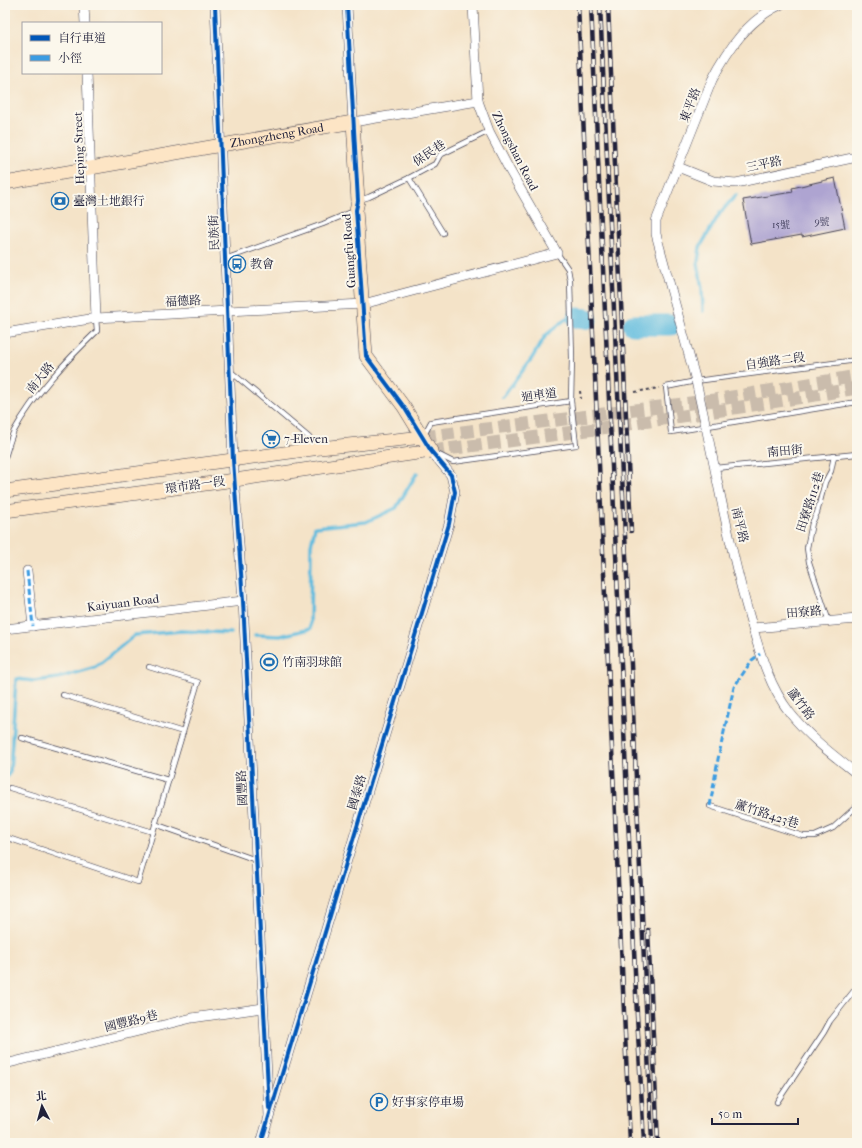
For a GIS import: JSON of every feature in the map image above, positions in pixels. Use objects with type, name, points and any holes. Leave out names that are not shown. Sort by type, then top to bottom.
[{"type":"main road","name":"Zhongzheng Road","points":[[5,183],[353,122]]},
{"type":"main road","name":"Guangfu Road","points":[[353,122],[366,356],[404,407],[431,451]]},
{"type":"main road","name":"環市路一段","points":[[5,491],[320,448],[423,437]]},
{"type":"main road","name":"環市路一段","points":[[5,511],[235,480],[431,451]]},
{"type":"street","points":[[84,5],[85,22]]},
{"type":"street","name":"民族街","points":[[215,5],[233,460]]},
{"type":"street","name":"Guangfu Road","points":[[347,5],[353,122]]},
{"type":"street","name":"Zhongshan Road","points":[[473,5],[478,101],[489,131],[510,171],[557,252]]},
{"type":"street","name":"東平路","points":[[696,381],[656,234],[656,221],[712,80],[724,58],[741,35],[759,19],[780,5]]},
{"type":"street","name":"Heping Street","points":[[87,74],[92,167],[96,318]]},
{"type":"street","name":"Zhongzheng Road","points":[[353,122],[478,101]]},
{"type":"street","name":"三平路","points":[[678,167],[713,181],[736,183],[857,157]]},
{"type":"street","name":"福德路","points":[[5,333],[96,318],[363,304],[557,252]]},
{"type":"street","name":"南平路","points":[[696,381],[744,598],[753,628]]},
{"type":"street","name":"國泰路","points":[[261,1143],[449,524],[455,492],[451,475],[431,451]]},
{"type":"street","name":"國豐路","points":[[233,460],[243,601],[269,1115]]},
{"type":"street","points":[[27,571],[33,626]]},
{"type":"street","name":"Kaiyuan Road","points":[[5,629],[243,601]]},
{"type":"street","name":"田寮路","points":[[753,628],[857,620]]},
{"type":"street","name":"蘆竹路","points":[[753,628],[757,645],[775,690],[790,713],[814,740],[857,774]]},
{"type":"street","name":"國豐路9巷","points":[[5,1064],[192,1018],[263,1008]]},
{"type":"lane","name":"保民巷","points":[[225,259],[322,224],[369,197],[435,164],[440,155],[489,131]]},
{"type":"lane","points":[[409,178],[443,233]]},
{"type":"lane","points":[[557,252],[568,269],[569,274],[572,358],[571,401]]},
{"type":"lane","name":"南大路","points":[[5,457],[13,432],[29,407],[69,358],[97,330],[96,318]]},
{"type":"lane","name":"自強路二段","points":[[696,381],[857,360]]},
{"type":"lane","points":[[230,371],[320,448]]},
{"type":"lane","points":[[696,381],[666,387],[671,432],[857,402]]},
{"type":"lane","name":"迴車道","points":[[423,437],[431,422],[571,401],[576,445],[453,462],[431,451]]},
{"type":"lane","name":"南田街","points":[[715,468],[857,454]]},
{"type":"lane","name":"田寮路112巷","points":[[829,622],[809,562],[807,548],[812,523],[817,512],[825,482],[831,471],[834,456]]},
{"type":"lane","points":[[5,837],[138,882],[198,682],[149,668]]},
{"type":"lane","points":[[63,695],[183,732]]},
{"type":"lane","points":[[22,738],[168,780]]},
{"type":"lane","points":[[10,788],[153,832]]},
{"type":"lane","name":"蘆竹路423巷","points":[[710,806],[803,836],[816,836],[832,828],[857,806]]},
{"type":"lane","points":[[155,824],[256,860]]},
{"type":"lane","points":[[777,1102],[830,1021],[857,987]]},
{"type":"path","points":[[635,392],[649,390]]},
{"type":"building","points":[[835,178],[845,228],[802,237],[802,235],[751,244],[743,200],[793,192],[792,188]]},
{"type":"waterway","points":[[703,311],[702,289],[698,262],[700,247],[720,213],[736,195]]},
{"type":"waterway","points":[[503,397],[532,358],[546,335],[567,318]]},
{"type":"waterway","points":[[577,318],[587,319]]},
{"type":"waterway","points":[[633,325],[671,325]]},
{"type":"waterway","points":[[255,635],[280,636],[310,629],[311,545],[315,527],[366,522],[396,508],[417,473]]},
{"type":"waterway","points":[[5,779],[10,772],[16,679],[34,681],[58,678],[96,667],[135,635],[181,631],[231,633]]},
{"type":"tunnel","points":[[423,437],[714,400],[857,376]]},
{"type":"tunnel","points":[[431,451],[644,422],[857,388]]},
{"type":"railway","points":[[578,5],[630,1143]]},
{"type":"railway","points":[[591,5],[644,1143]]},
{"type":"railway","points":[[600,5],[652,1143]]},
{"type":"railway","points":[[608,5],[631,531]]},
{"type":"railway","points":[[648,930],[658,1143]]},
{"type":"marked path","points":[[27,571],[33,626]]},
{"type":"marked path","points":[[710,806],[718,759],[734,687],[752,660],[760,654]]},
{"type":"cycle path","points":[[215,5],[233,460],[243,601],[269,1108]]},
{"type":"cycle path","points":[[261,1143],[449,524],[455,492],[451,475],[431,451],[404,407],[366,356],[356,210],[358,201],[347,5]]},
{"type":"place","name":"臺灣土地銀行","points":[[60,201]]},
{"type":"place","name":"教會","points":[[237,264]]},
{"type":"place","name":"7-Eleven","points":[[271,439]]},
{"type":"place","name":"竹南羽球館","points":[[269,662]]},
{"type":"place","name":"好事家停車場","points":[[379,1102]]}]
